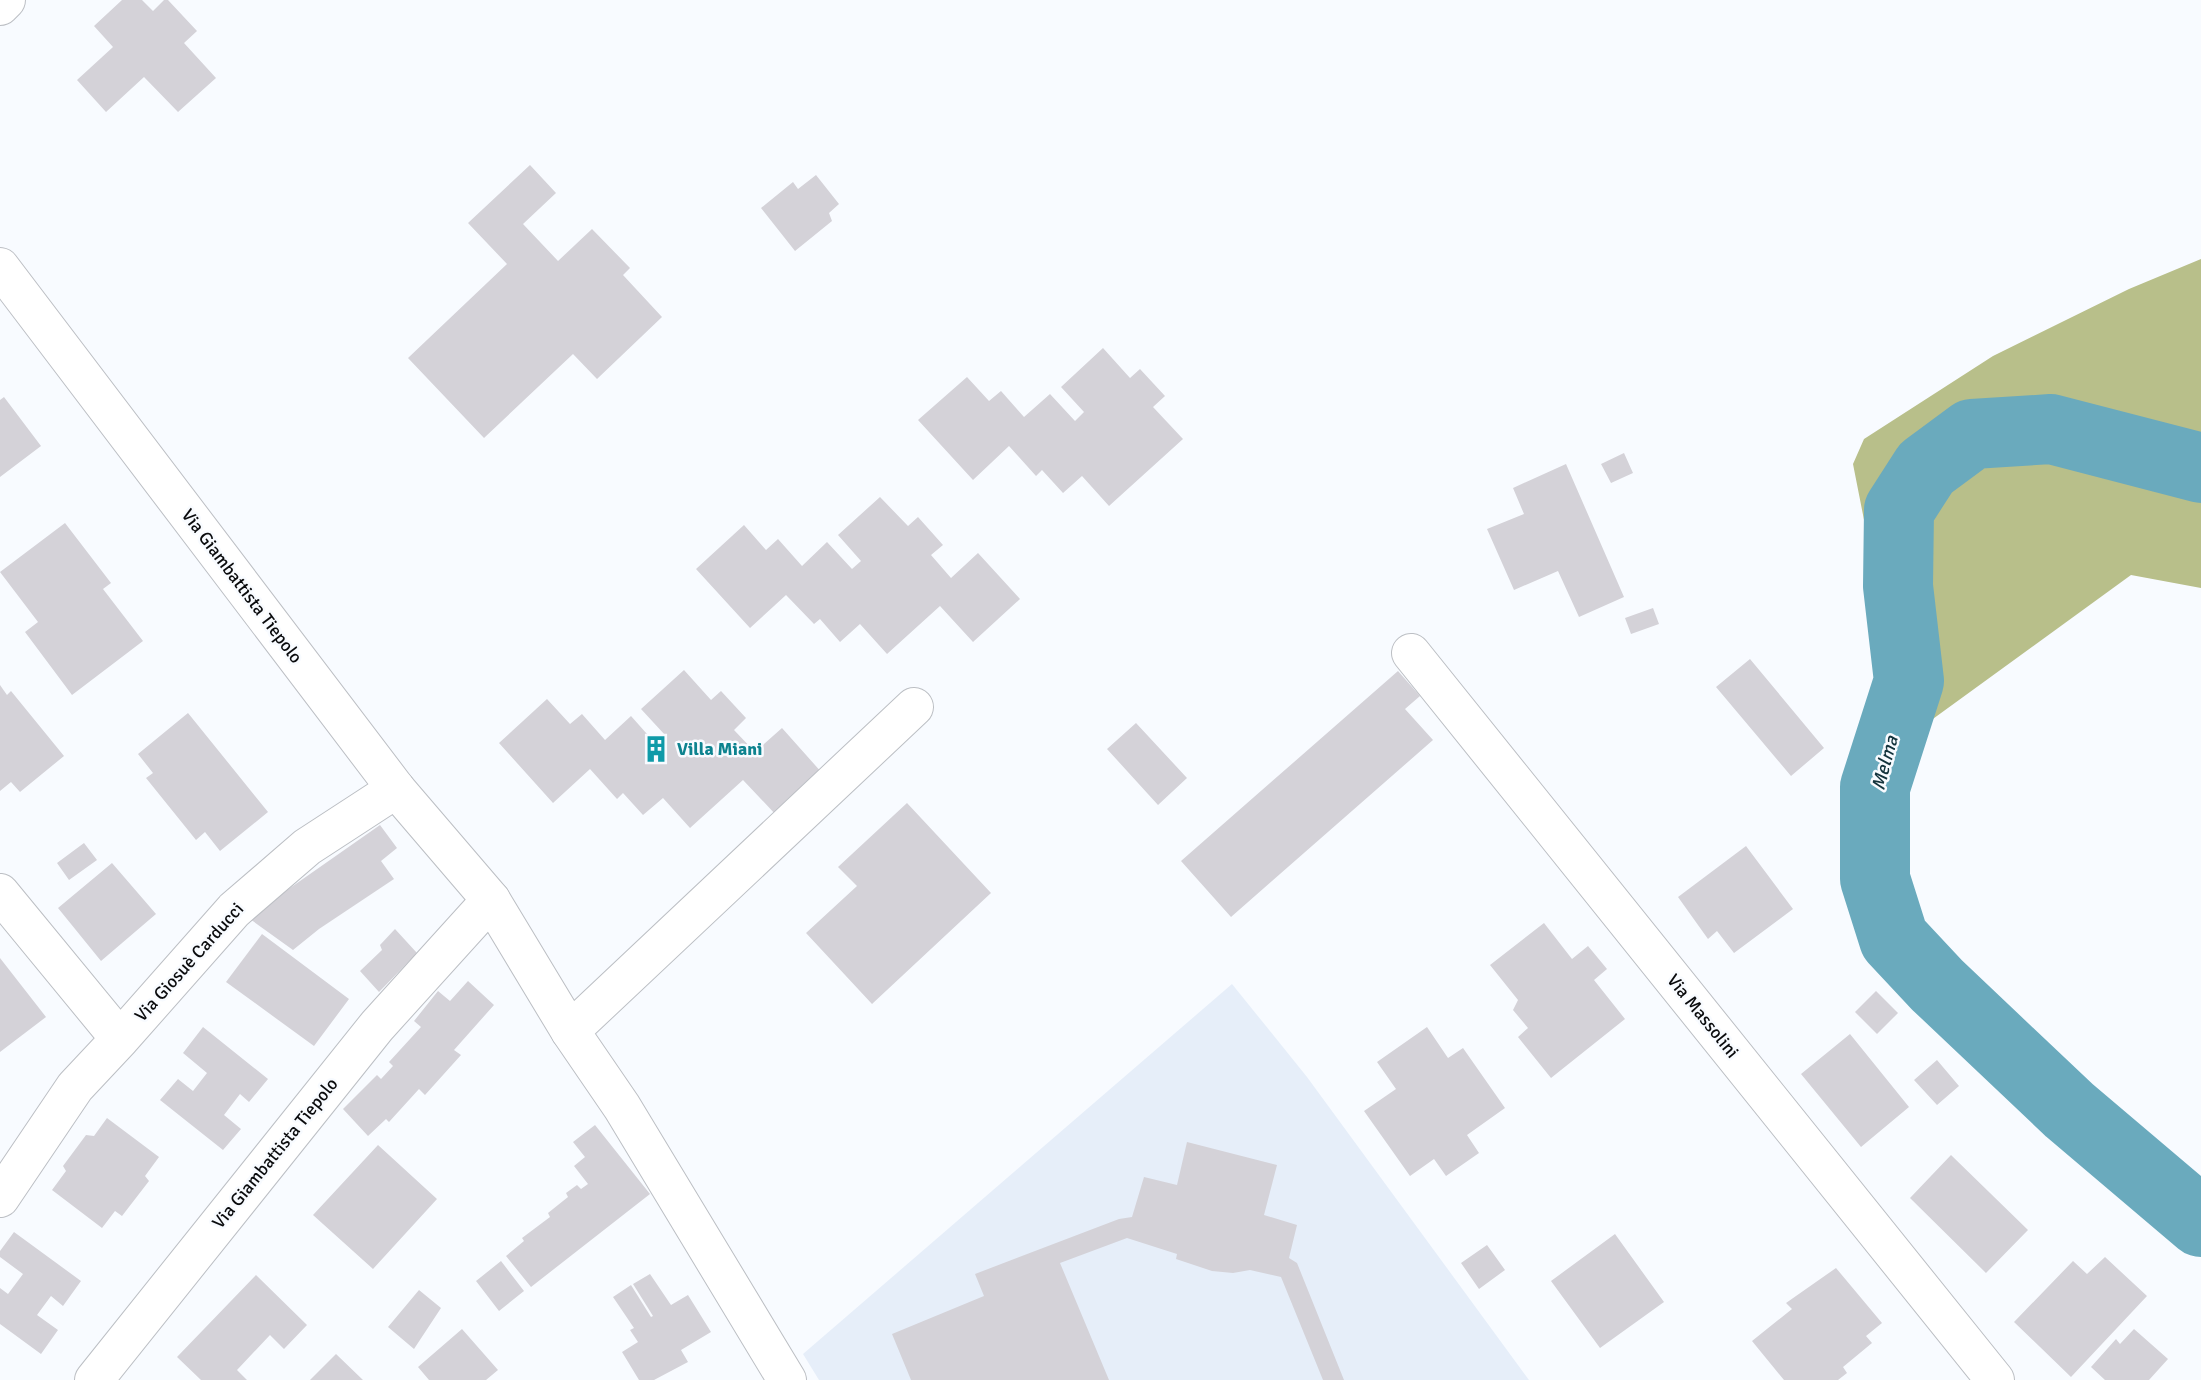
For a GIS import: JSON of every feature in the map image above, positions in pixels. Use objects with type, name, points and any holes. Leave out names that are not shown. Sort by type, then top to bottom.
[{"type":"street","points":[[0,6],[6,0]]},
{"type":"street","name":"Via Giambattista Tiepolo","points":[[0,267],[396,789],[491,900],[570,1031],[622,1107],[787,1380]]},
{"type":"street","name":"Via Massolini","points":[[1411,653],[1995,1380]]},
{"type":"street","points":[[570,1031],[915,707]]},
{"type":"street","name":"Via Giosuè Carducci","points":[[0,1198],[75,1087],[234,911],[307,847],[396,789]]},
{"type":"street","name":"Via Giosuè Carducci","points":[[0,893],[120,1039]]},
{"type":"street","name":"Via Giambattista Tiepolo","points":[[94,1380],[377,1026],[491,900]]},
{"type":"shaded area","points":[[1232,984],[1307,1077],[1529,1380],[819,1380],[803,1354]]},
{"type":"green space","points":[[2201,259],[2201,588],[2131,575],[1864,769],[1897,655],[1879,596],[1853,464],[1864,439],[1993,356],[2129,289]]},
{"type":"building","points":[[122,0],[142,0],[153,11],[164,0],[168,0],[197,31],[184,43],[216,78],[178,112],[144,77],[106,112],[77,80],[113,47],[94,26]]},
{"type":"building","points":[[530,165],[556,193],[523,224],[558,261],[592,229],[630,268],[623,275],[662,317],[597,379],[573,354],[484,438],[408,358],[507,264],[468,223]]},
{"type":"building","points":[[816,175],[839,204],[829,213],[832,221],[795,251],[761,208],[793,182],[798,189]]},
{"type":"building","points":[[1103,348],[1130,378],[1140,369],[1165,396],[1153,407],[1183,439],[1109,506],[1082,476],[1063,493],[1042,470],[1036,476],[1009,446],[973,480],[918,420],[967,377],[989,401],[1001,391],[1024,417],[1050,394],[1075,421],[1084,412],[1061,387]]},
{"type":"building","points":[[4,397],[41,446],[0,477],[0,400]]},
{"type":"building","points":[[1624,453],[1633,473],[1611,483],[1601,464]]},
{"type":"building","points":[[1566,464],[1624,597],[1579,617],[1558,571],[1514,590],[1487,529],[1524,514],[1513,488]]},
{"type":"building","points":[[880,497],[908,526],[918,517],[943,545],[931,555],[951,578],[978,553],[1020,599],[973,642],[940,606],[887,654],[860,624],[840,642],[820,619],[814,624],[786,595],[750,628],[696,569],[744,525],[766,550],[778,539],[802,566],[827,542],[852,569],[861,561],[838,535]]},
{"type":"building","points":[[65,523],[111,583],[103,589],[143,641],[72,695],[25,632],[38,622],[0,572]]},
{"type":"building","points":[[1653,608],[1659,624],[1631,634],[1625,618]]},
{"type":"building","points":[[1750,659],[1824,748],[1791,776],[1716,687]]},
{"type":"building","name":"Villa Miani","points":[[684,670],[711,700],[721,691],[746,718],[734,730],[755,752],[782,728],[823,774],[777,816],[743,780],[690,828],[663,798],[643,815],[623,793],[617,799],[590,769],[553,803],[499,743],[547,699],[570,724],[582,714],[605,740],[631,716],[655,743],[665,735],[641,709]]},
{"type":"building","points":[[1398,671],[1420,696],[1405,709],[1433,740],[1231,917],[1181,861]]},
{"type":"building","points":[[0,685],[7,695],[11,691],[64,756],[20,792],[11,782],[0,791]]},
{"type":"building","points":[[188,713],[268,812],[220,851],[205,832],[196,840],[146,778],[153,773],[138,754]]},
{"type":"building","points":[[1136,723],[1187,778],[1158,805],[1107,749]]},
{"type":"building","points":[[907,803],[991,893],[872,1004],[806,933],[857,886],[838,867]]},
{"type":"building","points":[[380,825],[397,848],[381,861],[394,879],[319,929],[293,950],[250,919],[260,909]]},
{"type":"building","points":[[84,843],[97,860],[69,880],[57,863]]},
{"type":"building","points":[[1746,846],[1793,909],[1734,953],[1717,931],[1708,939],[1678,897]]},
{"type":"building","points":[[112,863],[156,914],[101,961],[58,908]]},
{"type":"building","points":[[1544,923],[1572,959],[1588,946],[1607,969],[1594,980],[1625,1019],[1551,1078],[1518,1037],[1528,1028],[1513,1010],[1518,1000],[1490,965]]},
{"type":"building","points":[[395,929],[417,953],[379,992],[360,971],[382,950],[380,945]]},
{"type":"building","points":[[262,934],[349,999],[314,1046],[226,982]]},
{"type":"building","points":[[0,958],[46,1017],[0,1052]]},
{"type":"building","points":[[468,981],[494,1005],[454,1050],[461,1055],[425,1095],[419,1089],[389,1122],[386,1119],[368,1136],[343,1109],[377,1075],[381,1079],[393,1066],[389,1062],[421,1027],[414,1021],[438,991],[450,1001]]},
{"type":"building","points":[[1876,991],[1898,1013],[1877,1034],[1855,1012]]},
{"type":"building","points":[[203,1027],[268,1079],[249,1102],[240,1094],[224,1115],[241,1129],[223,1150],[160,1100],[178,1079],[193,1091],[207,1073],[183,1053]]},
{"type":"building","points":[[1427,1027],[1448,1058],[1463,1048],[1505,1108],[1467,1135],[1479,1153],[1446,1176],[1434,1159],[1410,1176],[1364,1111],[1396,1089],[1377,1062]]},
{"type":"building","points":[[1850,1034],[1909,1107],[1861,1147],[1801,1074]]},
{"type":"building","points":[[1937,1060],[1959,1086],[1937,1105],[1914,1080]]},
{"type":"building","points":[[107,1118],[159,1157],[145,1176],[149,1181],[122,1216],[115,1211],[102,1228],[52,1190],[66,1171],[63,1166],[86,1135],[94,1136]]},
{"type":"building","points":[[595,1125],[650,1194],[531,1287],[506,1256],[524,1241],[522,1238],[550,1217],[548,1213],[568,1197],[566,1193],[577,1185],[581,1189],[588,1184],[574,1166],[585,1157],[573,1142]]},
{"type":"building","points":[[1187,1142],[1277,1165],[1264,1215],[1297,1225],[1289,1258],[1297,1263],[1344,1380],[1323,1380],[1281,1277],[1250,1270],[1233,1273],[1212,1271],[1176,1259],[1177,1254],[1127,1238],[1060,1263],[1109,1380],[911,1380],[892,1334],[984,1296],[975,1274],[1119,1219],[1132,1217],[1144,1177],[1177,1185]]},
{"type":"building","points":[[378,1145],[437,1199],[373,1269],[313,1215]]},
{"type":"building","points":[[1951,1155],[2028,1230],[1986,1273],[1910,1198]]},
{"type":"building","points":[[14,1232],[81,1281],[63,1306],[51,1296],[37,1315],[58,1330],[41,1354],[0,1324],[0,1288],[8,1294],[23,1274],[0,1257],[0,1251]]},
{"type":"building","points":[[1615,1234],[1664,1302],[1600,1348],[1551,1281]]},
{"type":"building","points":[[1487,1245],[1505,1270],[1479,1289],[1461,1263]]},
{"type":"building","points":[[2105,1257],[2147,1296],[2071,1377],[2014,1322],[2073,1261],[2087,1274]]},
{"type":"building","points":[[501,1261],[524,1291],[499,1311],[476,1281]]},
{"type":"building","points":[[1836,1268],[1882,1323],[1866,1336],[1872,1343],[1843,1367],[1847,1373],[1838,1380],[1784,1380],[1752,1341],[1792,1309],[1786,1303]]},
{"type":"building","points":[[650,1274],[671,1305],[688,1295],[711,1332],[681,1350],[688,1362],[654,1380],[639,1380],[622,1352],[638,1342],[630,1330],[634,1328],[613,1297],[631,1285],[651,1317],[653,1316],[633,1284]]},
{"type":"building","points":[[256,1275],[307,1325],[284,1349],[270,1335],[237,1370],[247,1380],[201,1380],[177,1357]]},
{"type":"building","points":[[419,1290],[441,1308],[414,1349],[388,1327]]},
{"type":"building","points":[[462,1329],[498,1370],[486,1380],[429,1380],[418,1367]]},
{"type":"building","points":[[2134,1329],[2168,1359],[2149,1380],[2105,1380],[2091,1367],[2116,1339],[2120,1344]]},
{"type":"building","points":[[336,1354],[363,1380],[310,1380]]},
{"type":"waterway","name":"Melma","points":[[2201,468],[2051,429],[1972,434],[1926,468],[1899,510],[1898,586],[1909,681],[1875,787],[1875,879],[1894,939],[1937,985],[2069,1110],[2201,1222]]},
{"type":"place","name":"Villa Miani","points":[[656,749]]}]
